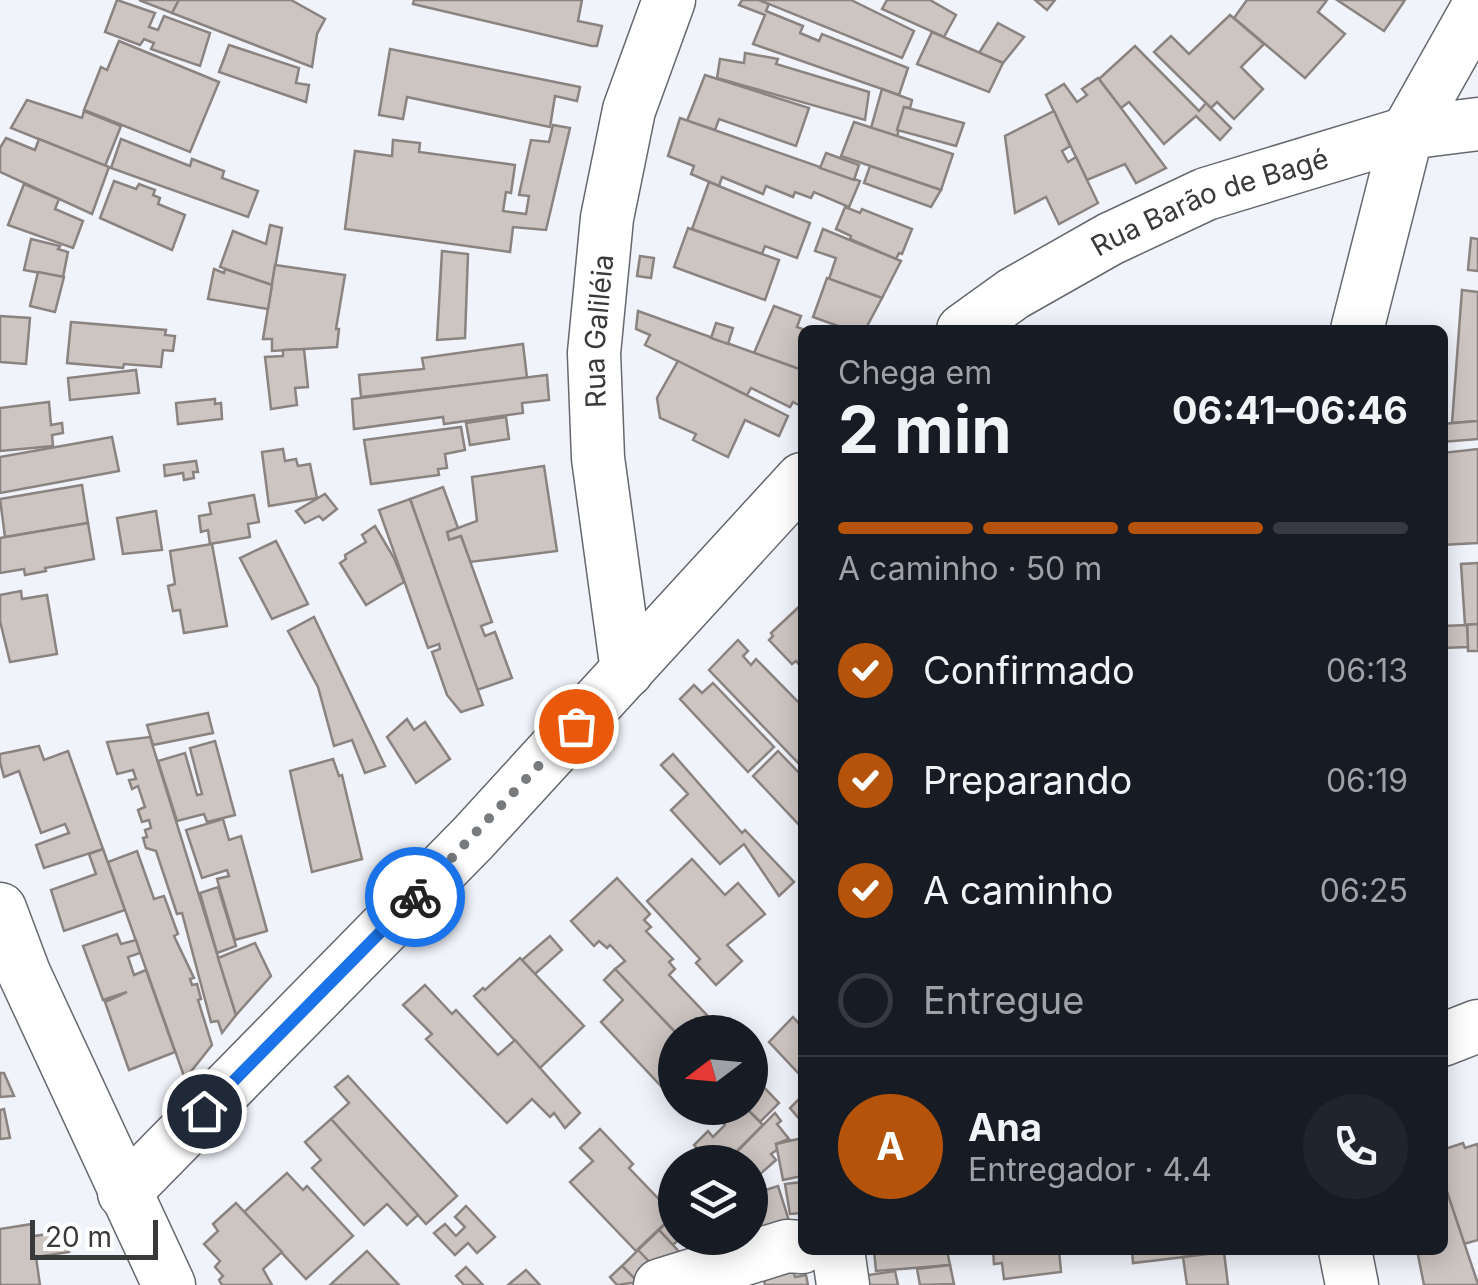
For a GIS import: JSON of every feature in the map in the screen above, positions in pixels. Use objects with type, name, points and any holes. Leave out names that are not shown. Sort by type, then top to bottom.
[{"type":"street","name":"Rua Galiléia","points":[[627,671],[598,458],[594,354],[606,218],[629,110],[669,0]]},
{"type":"street","points":[[1358,325],[1407,132],[1478,7]]},
{"type":"street","name":"Rua Barão de Bagé","points":[[970,325],[1012,294],[1094,248],[1206,194],[1407,132],[1478,124]]},
{"type":"street","points":[[124,1194],[473,838],[798,483]]},
{"type":"street","points":[[0,909],[24,973],[168,1285]]},
{"type":"street","points":[[1448,1038],[1478,1026]]},
{"type":"street","points":[[660,1285],[787,1246],[798,1247]]},
{"type":"street","points":[[839,1255],[843,1285]]},
{"type":"street","points":[[1347,1255],[1352,1285]]},
{"type":"building","points":[[117,0],[155,13],[149,27],[158,30],[164,16],[210,33],[200,66],[151,49],[154,43],[144,39],[140,45],[105,32]]},
{"type":"building","points":[[139,0],[179,0],[172,13]]},
{"type":"building","points":[[179,0],[291,0],[325,19],[317,34],[312,67],[172,13]]},
{"type":"building","points":[[414,0],[582,0],[578,21],[602,26],[597,46],[592,46],[413,4]]},
{"type":"building","points":[[742,0],[769,4],[766,11],[803,26],[800,33],[819,41],[822,34],[908,68],[899,95],[753,44],[765,15],[739,5]]},
{"type":"building","points":[[759,0],[851,0],[914,31],[902,58]]},
{"type":"building","points":[[887,0],[930,0],[956,15],[944,37],[882,9]]},
{"type":"building","points":[[1035,0],[1055,0],[1047,10]]},
{"type":"building","points":[[1247,0],[1327,0],[1318,12],[1345,34],[1305,78],[1234,18]]},
{"type":"building","points":[[1337,0],[1405,0],[1384,31]]},
{"type":"building","points":[[1230,15],[1264,44],[1241,67],[1263,89],[1234,119],[1217,102],[1211,108],[1154,52],[1171,36],[1189,54]]},
{"type":"building","points":[[998,23],[1024,37],[1003,63],[979,53]]},
{"type":"building","points":[[932,32],[1003,63],[989,92],[917,64]]},
{"type":"building","points":[[119,41],[219,82],[190,152],[84,110],[101,67],[107,70]]},
{"type":"building","points":[[229,45],[299,68],[296,83],[309,85],[306,102],[219,72]]},
{"type":"building","points":[[1135,46],[1199,111],[1206,103],[1231,128],[1220,140],[1196,116],[1164,144],[1129,102],[1121,108],[1099,79]]},
{"type":"building","points":[[390,49],[580,87],[577,101],[555,96],[550,127],[407,97],[403,119],[379,115]]},
{"type":"building","points":[[745,53],[778,59],[776,64],[869,92],[865,120],[717,78],[720,59],[744,63]]},
{"type":"building","points":[[705,75],[809,108],[796,146],[719,119],[715,130],[687,121]]},
{"type":"building","points":[[1098,78],[1166,168],[1136,183],[1125,164],[1087,180],[1046,95],[1064,84],[1077,102],[1087,95],[1082,89]]},
{"type":"building","points":[[882,89],[912,100],[910,108],[904,107],[897,137],[871,128]]},
{"type":"building","points":[[27,100],[82,118],[84,111],[121,126],[105,166],[11,128]]},
{"type":"building","points":[[904,107],[964,123],[956,146],[897,130]]},
{"type":"building","points":[[1054,111],[1070,146],[1062,151],[1068,162],[1076,157],[1098,203],[1059,224],[1046,197],[1015,213],[1005,136]]},
{"type":"building","points":[[680,118],[860,181],[849,207],[814,192],[811,198],[795,192],[793,197],[766,186],[763,194],[722,177],[719,186],[691,174],[694,166],[668,156]]},
{"type":"building","points":[[854,122],[953,154],[941,190],[841,156]]},
{"type":"building","points":[[553,125],[570,128],[546,230],[513,227],[510,252],[345,229],[355,151],[392,156],[393,140],[420,143],[419,152],[515,165],[511,193],[506,192],[503,211],[526,214],[529,196],[519,195],[531,140],[549,142]]},
{"type":"building","points":[[6,138],[35,150],[39,139],[109,167],[92,214],[0,172],[0,148]]},
{"type":"building","points":[[121,139],[190,166],[192,159],[224,171],[222,178],[258,191],[248,217],[111,168]]},
{"type":"building","points":[[826,153],[859,165],[854,180],[820,168]]},
{"type":"building","points":[[870,166],[941,190],[931,207],[864,183]]},
{"type":"building","points":[[114,181],[136,189],[139,184],[155,190],[153,195],[160,198],[158,204],[185,215],[172,250],[100,218]]},
{"type":"building","points":[[709,182],[810,223],[797,258],[765,246],[762,254],[692,229]]},
{"type":"building","points":[[24,184],[59,199],[55,209],[83,221],[73,248],[8,225]]},
{"type":"building","points":[[845,207],[860,213],[862,209],[912,229],[902,254],[896,259],[836,229]]},
{"type":"building","points":[[270,225],[282,228],[272,285],[220,267],[233,231],[266,244]]},
{"type":"building","points":[[688,228],[779,260],[765,300],[674,267]]},
{"type":"building","points":[[823,229],[901,261],[882,298],[829,279],[836,258],[815,251]]},
{"type":"building","points":[[1471,238],[1478,239],[1478,271],[1468,270]]},
{"type":"building","points":[[31,239],[60,246],[58,249],[68,252],[63,277],[24,270]]},
{"type":"building","points":[[442,251],[468,254],[465,338],[437,340]]},
{"type":"building","points":[[640,256],[654,258],[651,278],[637,276]]},
{"type":"building","points":[[275,265],[345,275],[337,347],[272,351],[272,339],[263,339]]},
{"type":"building","points":[[214,269],[272,285],[268,309],[208,299]]},
{"type":"building","points":[[38,272],[64,277],[55,312],[30,306]]},
{"type":"building","points":[[827,278],[882,298],[868,325],[835,325],[813,317]]},
{"type":"building","points":[[1462,290],[1478,292],[1478,421],[1452,423]]},
{"type":"building","points":[[774,306],[801,316],[797,327],[798,369],[754,353]]},
{"type":"building","points":[[638,311],[798,369],[798,405],[793,402],[790,407],[751,388],[747,395],[645,345],[650,335],[636,329]]},
{"type":"building","points":[[0,316],[30,318],[26,364],[0,362]]},
{"type":"building","points":[[71,322],[166,330],[165,335],[175,336],[173,351],[163,350],[161,367],[67,363]]},
{"type":"building","points":[[716,323],[733,328],[728,344],[711,338]]},
{"type":"building","points":[[523,344],[527,378],[361,397],[359,375],[424,369],[422,358]]},
{"type":"building","points":[[304,349],[308,387],[295,388],[297,405],[271,409],[265,357],[283,356],[283,350]]},
{"type":"building","points":[[678,361],[788,416],[779,436],[745,420],[728,457],[693,440],[696,434],[660,418],[657,398]]},
{"type":"building","points":[[136,370],[139,393],[70,400],[68,378]]},
{"type":"building","points":[[547,375],[549,400],[522,403],[523,413],[444,424],[443,417],[354,429],[352,399]]},
{"type":"building","points":[[215,399],[215,404],[221,403],[222,419],[178,424],[176,403]]},
{"type":"building","points":[[49,402],[51,425],[62,423],[63,433],[52,435],[53,446],[0,451],[0,408]]},
{"type":"building","points":[[506,417],[509,439],[470,445],[466,423]]},
{"type":"building","points":[[1478,421],[1478,439],[1448,442],[1448,424]]},
{"type":"building","points":[[461,427],[465,450],[445,454],[447,468],[438,469],[439,475],[371,484],[364,440]]},
{"type":"building","points":[[112,437],[119,471],[0,493],[0,457]]},
{"type":"building","points":[[283,449],[285,461],[296,459],[298,466],[310,464],[317,498],[269,506],[262,452]]},
{"type":"building","points":[[1478,449],[1478,543],[1448,545],[1448,452]]},
{"type":"building","points":[[196,461],[198,472],[193,472],[194,478],[184,480],[183,473],[165,476],[164,465]]},
{"type":"building","points":[[544,466],[557,551],[470,562],[461,536],[449,540],[447,532],[477,521],[472,477]]},
{"type":"building","points":[[82,485],[88,523],[5,537],[0,499]]},
{"type":"building","points":[[443,487],[458,528],[447,532],[449,540],[461,536],[492,622],[481,626],[485,636],[495,632],[512,678],[477,690],[410,499]]},
{"type":"building","points":[[325,494],[337,509],[323,520],[319,516],[305,523],[296,511]]},
{"type":"building","points":[[254,495],[259,522],[248,524],[250,537],[210,544],[208,530],[201,532],[199,516],[211,514],[209,503]]},
{"type":"building","points":[[410,499],[483,705],[461,712],[447,695],[432,652],[440,649],[439,644],[428,648],[379,510]]},
{"type":"building","points":[[156,511],[162,550],[123,554],[117,518]]},
{"type":"building","points":[[88,523],[94,559],[25,575],[24,569],[0,573],[0,538]]},
{"type":"building","points":[[375,526],[404,582],[366,605],[340,563],[345,555],[366,542],[362,535]]},
{"type":"building","points":[[276,541],[308,604],[272,619],[240,558]]},
{"type":"building","points":[[212,544],[227,626],[184,633],[180,610],[173,611],[168,586],[175,584],[170,551]]},
{"type":"building","points":[[1478,563],[1478,624],[1465,625],[1461,564]]},
{"type":"building","points":[[21,591],[22,599],[47,595],[57,654],[10,662],[0,621],[0,595]]},
{"type":"building","points":[[798,608],[798,663],[792,664],[769,640],[771,633]]},
{"type":"building","points":[[314,617],[385,766],[365,773],[352,740],[334,746],[318,687],[288,631]]},
{"type":"building","points":[[1478,624],[1478,651],[1468,651],[1467,625]]},
{"type":"building","points":[[1467,625],[1468,647],[1448,648],[1448,626]]},
{"type":"building","points":[[738,640],[748,651],[743,656],[751,665],[756,659],[798,702],[798,763],[709,670]]},
{"type":"building","points":[[713,683],[774,747],[748,772],[680,699],[694,685],[702,693]]},
{"type":"building","points":[[208,713],[213,733],[153,745],[147,725]]},
{"type":"building","points":[[407,719],[414,730],[425,722],[450,759],[416,783],[387,737]]},
{"type":"building","points":[[150,737],[236,1015],[222,1033],[218,1021],[211,1022],[182,913],[177,914],[156,851],[146,848],[145,830],[151,828],[149,820],[142,822],[138,810],[145,807],[138,786],[132,789],[129,780],[136,779],[133,770],[117,774],[107,742]]},
{"type":"building","points":[[215,741],[235,815],[207,822],[204,814],[177,821],[158,761],[185,753],[197,795],[202,794],[190,748]]},
{"type":"building","points":[[39,746],[44,760],[68,751],[103,849],[44,868],[36,845],[69,833],[65,824],[41,833],[19,771],[4,777],[0,762],[0,754]]},
{"type":"building","points":[[778,751],[798,772],[798,824],[753,776]]},
{"type":"building","points":[[673,754],[742,833],[745,830],[794,882],[779,896],[744,844],[720,864],[671,810],[688,794],[661,765]]},
{"type":"building","points":[[333,759],[339,776],[342,775],[362,859],[312,872],[290,771]]},
{"type":"building","points":[[223,819],[229,840],[241,836],[267,931],[235,940],[217,879],[229,876],[227,870],[202,878],[186,830]]},
{"type":"building","points":[[103,849],[125,910],[64,931],[51,890],[96,874],[89,854]]},
{"type":"building","points":[[137,851],[154,899],[164,896],[178,934],[174,936],[194,978],[190,979],[192,985],[197,984],[212,1045],[185,1079],[108,862]]},
{"type":"building","points":[[692,859],[725,895],[738,883],[765,914],[727,945],[742,961],[716,985],[696,963],[700,959],[647,901]]},
{"type":"building","points":[[617,878],[650,914],[644,920],[651,927],[646,931],[673,959],[669,962],[675,969],[669,975],[707,1015],[659,1015],[615,969],[625,961],[610,945],[607,948],[599,941],[594,946],[571,921]]},
{"type":"building","points":[[218,887],[236,946],[217,953],[200,893]]},
{"type":"building","points":[[117,934],[121,944],[136,940],[140,953],[128,957],[134,975],[146,970],[175,1052],[129,1070],[105,1002],[127,992],[103,1000],[83,946]]},
{"type":"building","points":[[550,936],[562,950],[535,974],[522,960]]},
{"type":"building","points":[[255,943],[271,976],[236,1015],[218,958]]},
{"type":"building","points":[[520,958],[584,1026],[540,1068],[474,996]]},
{"type":"building","points":[[615,969],[659,1015],[658,1083],[601,1022],[623,1000],[604,980]]},
{"type":"building","points":[[425,985],[452,1014],[456,1010],[498,1055],[515,1040],[580,1113],[565,1128],[554,1113],[550,1117],[532,1099],[507,1123],[426,1039],[432,1034],[403,1005]]},
{"type":"building","points":[[793,1017],[798,1023],[798,1073],[769,1042]]},
{"type":"building","points":[[0,1073],[4,1073],[14,1096],[0,1097]]},
{"type":"building","points":[[348,1076],[457,1196],[426,1224],[331,1119],[349,1103],[335,1087]]},
{"type":"building","points":[[768,1092],[779,1103],[768,1114]]},
{"type":"building","points":[[798,1100],[798,1117],[790,1108]]},
{"type":"building","points":[[4,1109],[10,1138],[0,1139],[0,1110]]},
{"type":"building","points":[[775,1113],[781,1121],[777,1124],[789,1139],[776,1144],[778,1149],[771,1154],[776,1160],[768,1167],[768,1145],[744,1145],[763,1125],[768,1125]]},
{"type":"building","points":[[331,1119],[418,1215],[407,1225],[387,1204],[364,1225],[312,1168],[321,1160],[305,1142]]},
{"type":"building","points":[[725,1125],[763,1125],[743,1145],[694,1145],[708,1131],[713,1137]]},
{"type":"building","points":[[600,1129],[658,1198],[658,1230],[636,1251],[570,1182],[593,1161],[580,1148]]},
{"type":"building","points":[[798,1139],[798,1177],[783,1180],[776,1144]]},
{"type":"building","points":[[1463,1143],[1465,1148],[1477,1144],[1478,1148],[1478,1240],[1464,1244],[1448,1195],[1448,1148]]},
{"type":"building","points":[[287,1173],[303,1190],[307,1186],[353,1236],[306,1279],[244,1212]]},
{"type":"building","points":[[798,1182],[798,1213],[790,1214],[785,1184]]},
{"type":"building","points":[[778,1186],[791,1227],[768,1233],[768,1189]]},
{"type":"building","points":[[1448,1195],[1478,1285],[1424,1285],[1418,1255],[1448,1255]]},
{"type":"building","points":[[236,1203],[282,1252],[263,1269],[272,1285],[222,1285],[219,1280],[223,1276],[215,1267],[220,1261],[204,1244],[218,1231],[213,1224]]},
{"type":"building","points":[[466,1206],[495,1237],[477,1253],[468,1243],[455,1255],[434,1233],[445,1224],[456,1236],[465,1227],[455,1217]]},
{"type":"building","points":[[32,1224],[34,1236],[63,1232],[69,1252],[36,1257],[40,1285],[0,1285],[0,1229]]},
{"type":"building","points":[[658,1231],[658,1255],[682,1255],[686,1259],[659,1272],[638,1250]]},
{"type":"building","points":[[638,1250],[655,1268],[638,1282],[622,1266]]},
{"type":"building","points":[[367,1251],[399,1285],[330,1285]]},
{"type":"building","points":[[874,1255],[948,1255],[950,1265],[876,1271]]},
{"type":"building","points":[[993,1255],[1059,1255],[1061,1272],[1004,1279],[1002,1263],[994,1264]]},
{"type":"building","points":[[1132,1255],[1201,1255],[1133,1263]]},
{"type":"building","points":[[1224,1255],[1228,1285],[1187,1285],[1183,1257]]},
{"type":"building","points":[[789,1257],[795,1277],[806,1275],[808,1285],[765,1285],[760,1264]]},
{"type":"building","points":[[950,1265],[954,1284],[920,1285],[917,1269]]},
{"type":"building","points":[[622,1266],[638,1282],[617,1285],[610,1277]]},
{"type":"building","points":[[466,1267],[483,1285],[464,1285],[456,1276]]},
{"type":"building","points":[[526,1270],[540,1285],[508,1285]]},
{"type":"building","points":[[895,1271],[898,1285],[850,1285],[849,1278]]},
{"type":"way so far","points":[[415,897],[576,726]]},
{"type":"route","points":[[204,1111],[415,897]]}]
